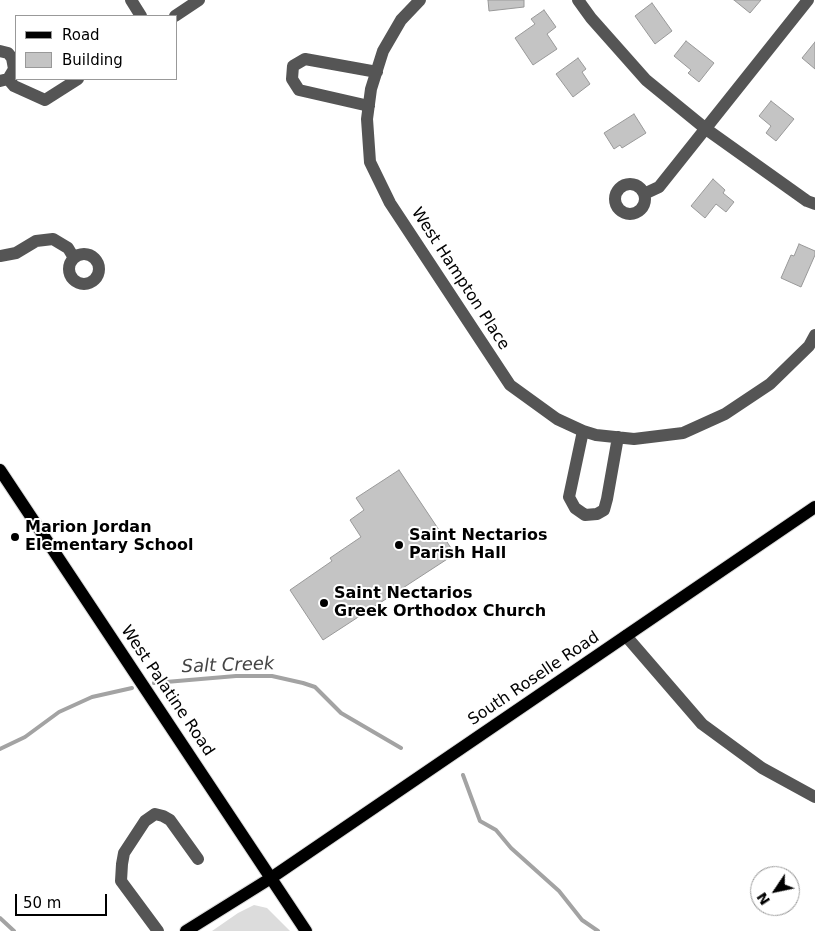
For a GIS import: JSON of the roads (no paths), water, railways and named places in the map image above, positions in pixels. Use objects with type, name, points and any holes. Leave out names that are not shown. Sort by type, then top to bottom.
[{"type":"main road","name":"West Palatine Road","points":[[0,470],[306,931]]},
{"type":"main road","name":"South Roselle Road","points":[[186,931],[271,878],[815,507]]},
{"type":"street","points":[[131,0],[140,15]]},
{"type":"street","points":[[176,15],[199,0]]},
{"type":"street","name":"West Hampton Place","points":[[420,0],[401,20],[384,52],[371,90],[367,119],[370,162],[390,203],[510,384],[557,419],[583,431],[634,439],[683,433],[726,414],[770,384],[809,346],[815,335]]},
{"type":"street","points":[[578,0],[590,18],[646,80],[706,129],[807,201],[815,204]]},
{"type":"street","points":[[644,194],[659,187],[808,0]]},
{"type":"street","points":[[0,51],[8,54],[14,63],[14,69],[4,80],[45,100],[76,80]]},
{"type":"street","points":[[369,106],[299,90],[292,79],[293,66],[305,59],[377,72]]},
{"type":"street","points":[[0,256],[16,253],[36,241],[53,239],[68,248],[74,258]]},
{"type":"street","points":[[583,431],[569,497],[575,508],[585,515],[597,514],[604,510],[608,499],[618,437]]},
{"type":"street","points":[[626,636],[702,724],[762,768],[815,797]]},
{"type":"street","points":[[158,931],[121,881],[124,853],[145,821],[155,814],[170,820],[198,859]]},
{"type":"waterway","name":"Salt Creek","points":[[154,683],[236,676],[272,676],[303,683],[315,687],[341,713],[401,748]]},
{"type":"waterway","name":"Salt Creek","points":[[0,749],[25,737],[59,712],[92,697],[132,688]]},
{"type":"waterway","name":"Salt Creek","points":[[463,775],[480,821],[496,830],[511,848],[559,891],[582,920],[598,931]]},
{"type":"waterway","points":[[0,918],[14,931]]},
{"type":"place","name":"Marion Jordan Elementary School","points":[[15,537]]},
{"type":"place","name":"Saint Nectarios Parish Hall","points":[[399,545]]},
{"type":"place","name":"Saint Nectarios Greek Orthodox Church","points":[[324,603]]}]
